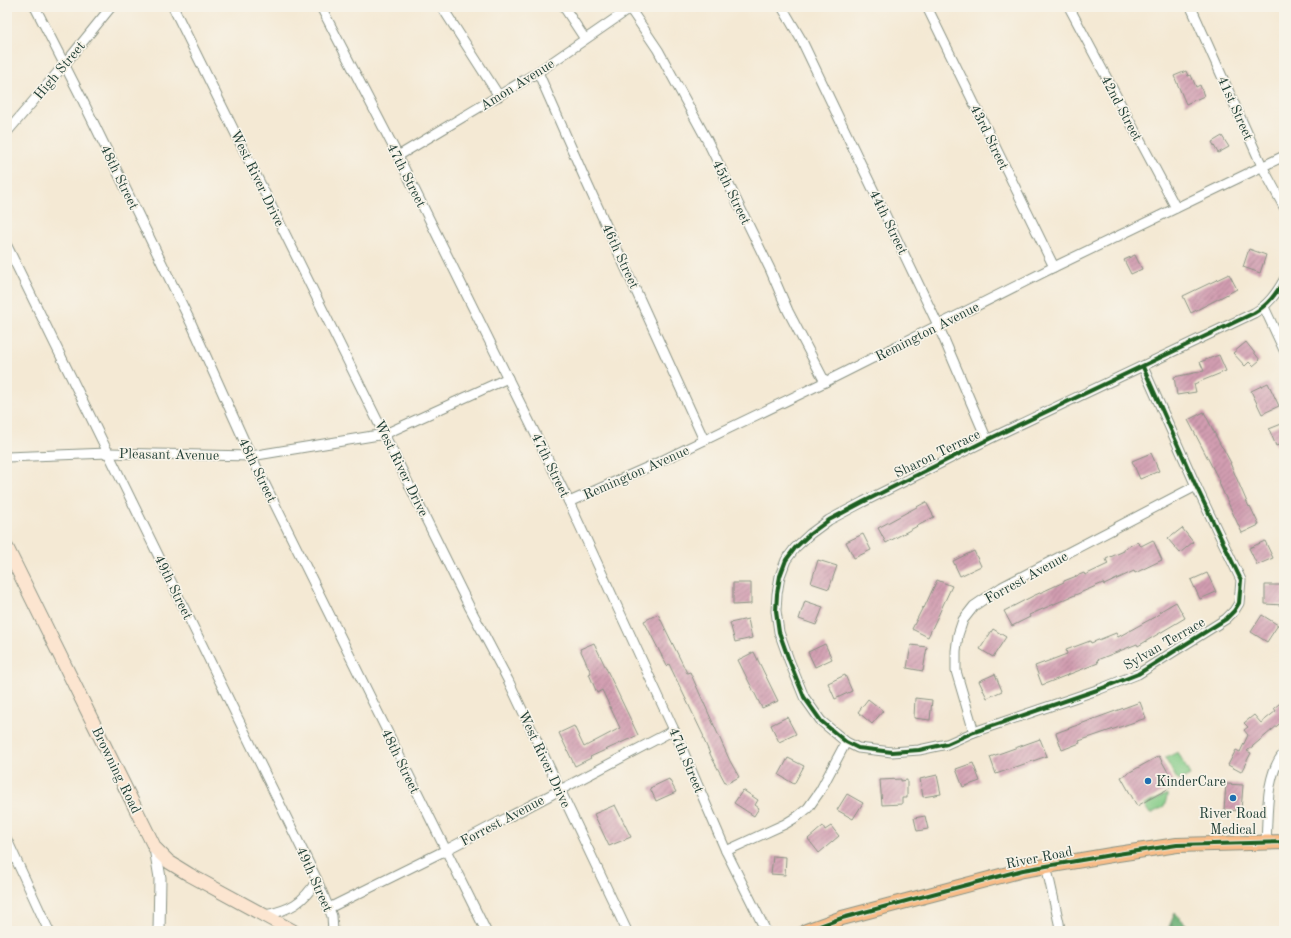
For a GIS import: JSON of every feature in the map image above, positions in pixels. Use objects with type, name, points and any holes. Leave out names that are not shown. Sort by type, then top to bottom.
[{"type":"main road","name":"Browning Road","points":[[7,548],[155,848],[169,862],[190,875],[293,931]]},
{"type":"main road","name":"River Road","points":[[806,931],[842,918],[1046,865],[1177,845],[1284,842]]},
{"type":"street","name":"48th Street","points":[[35,7],[81,97],[192,325],[251,456],[486,931]]},
{"type":"street","name":"High Street","points":[[7,132],[111,7]]},
{"type":"street","name":"West River Drive","points":[[173,7],[470,608],[508,680],[627,931]]},
{"type":"street","name":"47th Street","points":[[321,7],[398,156],[569,502],[674,730],[726,851],[766,931]]},
{"type":"street","points":[[442,7],[499,96]]},
{"type":"street","points":[[564,7],[585,39]]},
{"type":"street","name":"Amon Avenue","points":[[398,156],[538,72],[631,7]]},
{"type":"street","name":"45th Street","points":[[631,7],[658,50],[707,140],[770,269],[788,311],[825,382]]},
{"type":"street","name":"44th Street","points":[[782,7],[802,41],[938,325],[987,440]]},
{"type":"street","name":"43rd Street","points":[[927,7],[1054,267]]},
{"type":"street","name":"42nd Street","points":[[1069,7],[1176,208]]},
{"type":"street","name":"41st Street","points":[[1191,7],[1262,166],[1284,208]]},
{"type":"street","name":"46th Street","points":[[538,72],[704,440]]},
{"type":"street","name":"Remington Avenue","points":[[569,502],[655,464],[825,382],[1054,267],[1284,156]]},
{"type":"street","name":"49th Street","points":[[7,246],[317,880],[332,916],[333,931]]},
{"type":"street","name":"Sharon Terrace","points":[[846,742],[821,721],[804,697],[779,632],[776,611],[780,576],[786,560],[795,548],[810,534],[829,520],[863,502],[987,440],[1254,313],[1264,307],[1277,292],[1284,280]]},
{"type":"street","points":[[1264,307],[1284,350]]},
{"type":"street","name":"Sylvan Terrace","points":[[846,742],[858,748],[892,752],[919,750],[947,744],[974,732],[1100,689],[1138,674],[1226,619],[1234,612],[1239,603],[1241,580],[1142,367]]},
{"type":"street","name":"Pleasant Avenue","points":[[7,457],[108,453],[251,456],[385,434],[508,378]]},
{"type":"street","name":"Forrest Avenue","points":[[974,732],[956,671],[956,651],[958,635],[963,620],[974,606],[1002,587],[1196,486]]},
{"type":"street","name":"Forrest Avenue","points":[[329,908],[446,850],[674,730]]},
{"type":"street","points":[[726,851],[785,824],[808,808],[820,791],[846,742]]},
{"type":"street","points":[[1266,842],[1270,780],[1278,760],[1284,753]]},
{"type":"street","points":[[7,840],[9,851],[49,931]]},
{"type":"street","points":[[155,848],[160,878],[160,931]]},
{"type":"street","points":[[1046,865],[1060,931]]},
{"type":"street","points":[[265,915],[287,910],[307,894],[317,880]]},
{"type":"green space","points":[[1178,752],[1190,775],[1178,781],[1165,758]]},
{"type":"green space","points":[[1167,794],[1164,807],[1150,814],[1144,805]]},
{"type":"green space","points":[[1175,913],[1193,931],[1167,931]]},
{"type":"building","points":[[1186,71],[1188,76],[1191,75],[1196,87],[1200,85],[1204,96],[1186,104],[1174,76]]},
{"type":"building","points":[[1222,136],[1229,147],[1218,153],[1212,142]]},
{"type":"building","points":[[1249,249],[1266,255],[1260,273],[1243,267]]},
{"type":"building","points":[[1135,255],[1142,269],[1131,274],[1124,260]]},
{"type":"building","points":[[1229,274],[1237,289],[1191,313],[1183,296]]},
{"type":"building","points":[[1246,342],[1260,360],[1253,366],[1249,362],[1245,366],[1233,353]]},
{"type":"building","points":[[1219,355],[1226,371],[1194,384],[1196,392],[1177,395],[1174,377],[1204,371],[1200,362]]},
{"type":"building","points":[[1268,383],[1279,406],[1262,414],[1251,391]]},
{"type":"building","points":[[1204,412],[1231,463],[1249,507],[1250,506],[1259,525],[1242,533],[1219,483],[1220,482],[1188,420]]},
{"type":"building","points":[[1284,423],[1284,443],[1276,446],[1269,429]]},
{"type":"building","points":[[1151,453],[1159,471],[1140,479],[1132,461]]},
{"type":"building","points":[[926,502],[934,517],[886,543],[878,528]]},
{"type":"building","points":[[1182,528],[1193,542],[1180,553],[1168,539]]},
{"type":"building","points":[[863,534],[871,550],[854,558],[846,542]]},
{"type":"building","points":[[1153,540],[1162,560],[1135,573],[1134,571],[1104,585],[1103,583],[1029,615],[1030,617],[1012,626],[1004,611],[1064,581],[1084,573],[1085,575],[1108,564],[1106,559],[1124,551],[1124,549],[1137,542],[1141,546]]},
{"type":"building","points":[[1265,541],[1273,558],[1257,565],[1249,548]]},
{"type":"building","points":[[974,551],[981,566],[960,576],[953,561]]},
{"type":"building","points":[[818,560],[837,566],[829,589],[811,583]]},
{"type":"building","points":[[1207,573],[1216,592],[1200,599],[1191,580]]},
{"type":"building","points":[[937,580],[952,586],[928,637],[912,629]]},
{"type":"building","points":[[733,583],[751,583],[751,604],[733,605]]},
{"type":"building","points":[[1265,585],[1284,585],[1283,605],[1265,604]]},
{"type":"building","points":[[805,601],[823,607],[816,625],[799,619]]},
{"type":"building","points":[[1176,602],[1185,618],[1138,646],[1137,644],[1097,660],[1098,663],[1042,685],[1035,666],[1067,654],[1066,650],[1090,641],[1091,643],[1116,633],[1118,637],[1160,614],[1159,612]]},
{"type":"building","points":[[658,614],[687,673],[690,672],[730,761],[739,777],[726,784],[711,756],[703,738],[704,737],[669,664],[667,666],[644,621]]},
{"type":"building","points":[[1262,615],[1278,625],[1267,642],[1251,632]]},
{"type":"building","points":[[748,619],[752,638],[735,642],[730,623]]},
{"type":"building","points":[[993,629],[1006,637],[993,657],[980,649]]},
{"type":"building","points":[[594,643],[638,735],[590,757],[591,758],[575,766],[559,733],[574,726],[584,747],[620,728],[602,690],[597,693],[589,674],[591,673],[580,649]]},
{"type":"building","points":[[825,644],[832,659],[815,667],[808,652]]},
{"type":"building","points":[[911,645],[927,647],[923,671],[907,668]]},
{"type":"building","points":[[754,652],[778,701],[762,708],[738,660]]},
{"type":"building","points":[[995,674],[1002,691],[987,698],[979,681]]},
{"type":"building","points":[[845,675],[852,691],[835,699],[828,683]]},
{"type":"building","points":[[915,698],[932,700],[930,720],[914,718]]},
{"type":"building","points":[[868,699],[883,711],[872,724],[858,712]]},
{"type":"building","points":[[1284,700],[1284,720],[1247,751],[1251,753],[1241,772],[1228,765],[1236,750],[1240,752],[1248,735],[1244,730],[1248,727],[1244,723],[1254,715],[1261,723],[1276,711],[1274,708]]},
{"type":"building","points":[[1140,702],[1146,718],[1079,741],[1080,743],[1062,750],[1056,733]]},
{"type":"building","points":[[787,717],[796,734],[779,742],[771,725]]},
{"type":"building","points":[[1040,739],[1047,756],[996,774],[990,757]]},
{"type":"building","name":"KinderCare","points":[[1159,756],[1175,785],[1137,806],[1121,777]]},
{"type":"building","points":[[788,758],[804,766],[794,784],[779,775]]},
{"type":"building","points":[[973,763],[980,781],[963,787],[956,769]]},
{"type":"building","points":[[937,775],[941,794],[923,797],[920,779]]},
{"type":"building","points":[[669,779],[676,792],[656,801],[650,788]]},
{"type":"building","points":[[901,779],[901,781],[907,780],[907,798],[902,798],[902,804],[882,805],[880,780]]},
{"type":"building","name":"River Road Medical","points":[[1226,784],[1243,785],[1241,811],[1224,810]]},
{"type":"building","points":[[743,790],[758,800],[755,805],[759,808],[754,816],[734,803]]},
{"type":"building","points":[[847,794],[863,803],[853,819],[837,810]]},
{"type":"building","points":[[615,805],[631,837],[609,846],[594,814]]},
{"type":"building","points":[[925,816],[928,829],[917,831],[914,818]]},
{"type":"building","points":[[823,826],[825,830],[831,826],[839,836],[819,853],[808,839]]},
{"type":"building","points":[[773,856],[786,857],[785,875],[771,874]]},
{"type":"cycle path","points":[[1143,367],[1196,486],[1241,580],[1239,603],[1234,611],[1226,619],[1138,674],[1100,689],[974,732],[947,744],[919,750],[892,752],[858,748],[846,742],[821,721],[804,697],[779,632],[776,611],[780,576],[786,560],[795,548],[810,534],[829,520],[863,502],[987,440],[1254,313],[1271,299],[1284,280]]},
{"type":"cycle path","points":[[806,931],[842,918],[1023,870],[1177,845],[1284,842]]},
{"type":"place","name":"KinderCare","points":[[1148,781]]},
{"type":"place","name":"River Road Medical","points":[[1233,798]]}]
